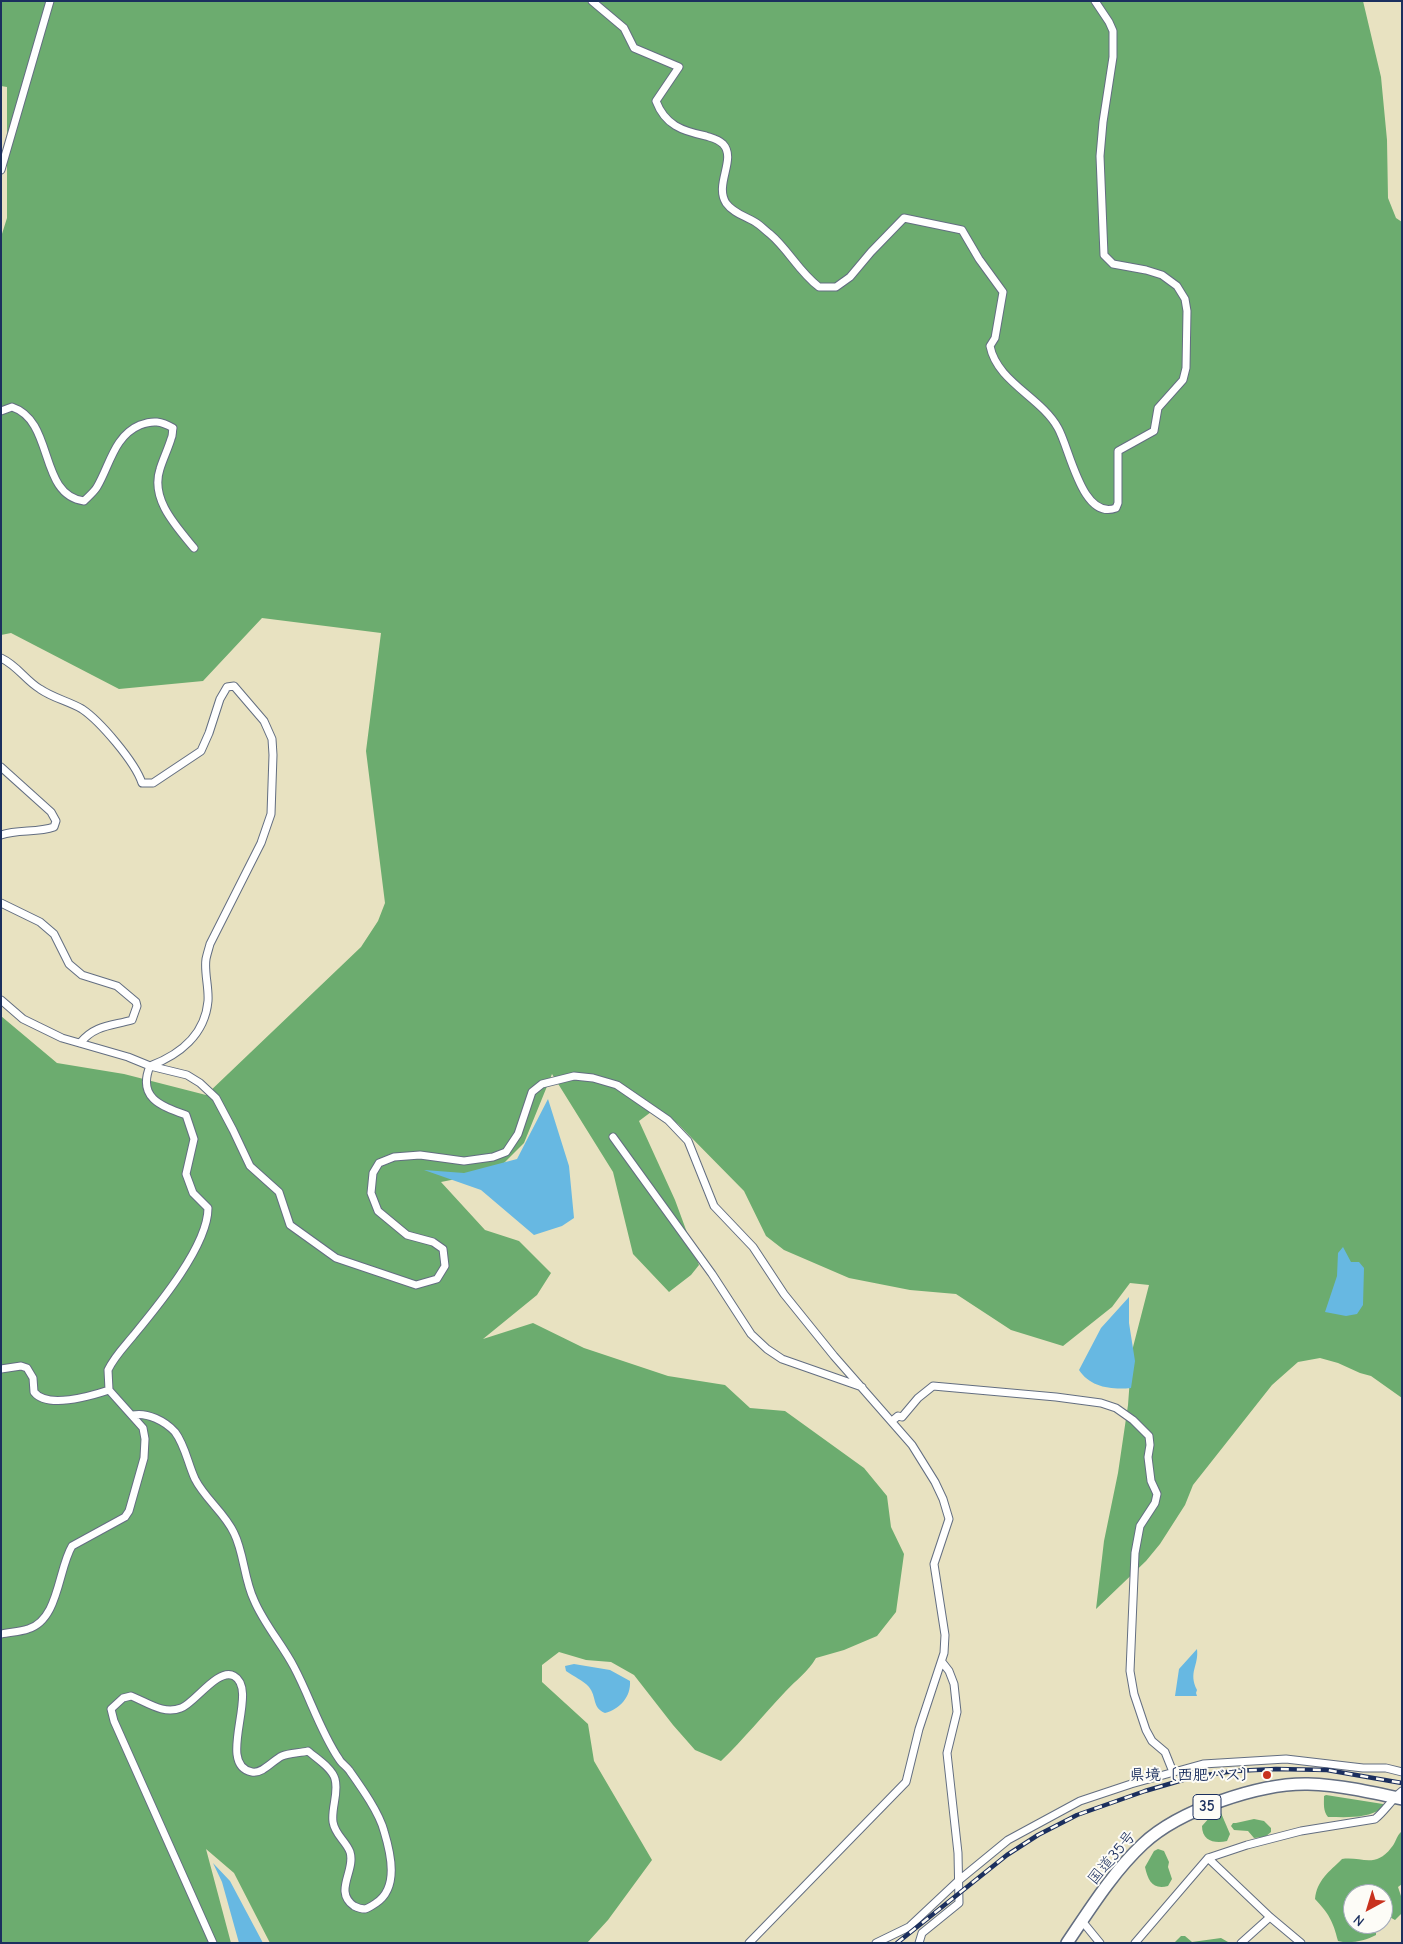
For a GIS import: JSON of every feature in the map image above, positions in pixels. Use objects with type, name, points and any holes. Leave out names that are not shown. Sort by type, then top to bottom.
[{"type":"highway","name":"国道35号","points":[[1067,1943],[1115,1877],[1142,1845],[1157,1832],[1202,1808],[1239,1795],[1287,1785],[1308,1784],[1346,1787],[1399,1795]]},
{"type":"street","points":[[1,170],[50,1]]},
{"type":"street","points":[[592,1],[624,28],[634,48],[679,67],[656,100],[660,112],[674,126],[688,132],[717,139],[722,143],[728,158],[722,187],[723,196],[727,204],[740,215],[756,222],[772,236],[805,276],[819,288],[836,287],[850,277],[904,218],[962,230],[1003,292],[995,338],[990,346],[995,361],[1005,374],[1038,404],[1058,426],[1078,480],[1088,498],[1101,509],[1109,510],[1116,508],[1118,503],[1118,451],[1154,432],[1158,408],[1183,380],[1188,348],[1188,311],[1184,298],[1177,286],[1162,275],[1113,264],[1104,255],[1100,156],[1113,57],[1113,32],[1109,22],[1095,1]]},
{"type":"street","points":[[1,411],[12,407],[18,409],[30,419],[39,434],[60,488],[75,500],[84,501],[97,488],[115,448],[125,434],[146,423],[163,422],[173,428],[172,437],[157,484],[165,510],[194,548]]},
{"type":"street","points":[[1,658],[12,663],[39,689],[82,710],[105,729],[139,774],[142,783],[153,783],[202,751],[220,698],[227,687],[234,686],[264,721],[272,739],[273,755],[271,814],[261,843],[210,944],[206,959],[208,1001],[205,1019],[193,1038],[170,1058],[150,1066],[145,1078],[150,1096],[164,1107],[186,1115],[194,1139],[186,1174],[193,1193],[208,1208],[208,1219],[191,1257],[153,1311],[110,1364],[107,1376],[109,1390],[143,1428],[145,1439],[144,1458],[129,1511],[121,1520],[72,1546],[51,1608],[38,1624],[28,1629],[1,1634]]},
{"type":"street","points":[[1,767],[51,812],[56,821],[54,827],[48,829],[9,832],[1,835]]},
{"type":"street","points":[[1,903],[40,922],[54,934],[69,964],[82,975],[117,986],[136,1002],[137,1006],[132,1020],[99,1027],[80,1043]]},
{"type":"street","points":[[1,1000],[23,1019],[62,1038],[128,1057],[150,1066],[187,1075],[200,1083],[216,1098],[250,1166],[279,1192],[290,1226],[336,1258],[416,1285],[437,1280],[446,1266],[443,1249],[433,1242],[408,1235],[378,1211],[370,1193],[373,1172],[379,1163],[394,1157],[420,1154],[464,1161],[493,1157],[506,1152],[518,1134],[532,1092],[542,1084],[574,1076],[593,1078],[617,1085],[668,1120],[688,1141],[714,1206],[753,1247],[784,1294],[834,1356],[912,1445],[935,1482],[949,1519],[934,1564],[945,1636],[942,1662],[919,1729],[906,1782],[749,1943]]},
{"type":"street","points":[[613,1137],[712,1274],[751,1334],[767,1349],[782,1359],[862,1387]]},
{"type":"street","points":[[1,1369],[21,1366],[27,1368],[33,1378],[34,1392],[43,1399],[50,1401],[90,1396],[109,1390]]},
{"type":"street","points":[[892,1421],[898,1416],[902,1417],[918,1398],[933,1386],[1056,1396],[1101,1403],[1116,1408],[1133,1420],[1149,1436],[1148,1457],[1151,1481],[1157,1494],[1152,1508],[1140,1526],[1135,1553],[1130,1671],[1134,1694],[1146,1730],[1152,1741],[1165,1752],[1173,1772]]},
{"type":"street","points":[[133,1415],[146,1415],[163,1422],[174,1431],[181,1441],[195,1479],[234,1533],[254,1601],[294,1667],[317,1718],[339,1760],[348,1768],[368,1798],[384,1828],[391,1860],[388,1889],[379,1901],[367,1909],[357,1908],[347,1901],[344,1893],[350,1865],[350,1853],[338,1837],[333,1825],[335,1778],[329,1769],[308,1751],[284,1755],[260,1771],[252,1772],[242,1765],[236,1753],[236,1743],[243,1690],[239,1680],[234,1676],[221,1678],[202,1690],[180,1709],[165,1709],[152,1706],[131,1696],[123,1698],[111,1709],[114,1721],[213,1943]]},
{"type":"street","points":[[919,1943],[922,1933],[959,1903],[958,1853],[947,1753],[957,1712],[954,1684],[942,1662]]},
{"type":"street","points":[[876,1943],[909,1927],[958,1881],[1008,1840],[1080,1801],[1203,1764],[1286,1759],[1363,1768],[1386,1768],[1402,1772]]},
{"type":"street","points":[[1135,1943],[1208,1858],[1247,1845],[1301,1831],[1375,1819],[1399,1795]]},
{"type":"street","points":[[1208,1858],[1270,1917],[1301,1943]]},
{"type":"street","points":[[1241,1943],[1270,1917]]},
{"type":"street","points":[[1082,1921],[1100,1943]]},
{"type":"green space","points":[[1,1],[1363,1],[1381,77],[1387,140],[1388,198],[1396,218],[1402,222],[1402,1398],[1371,1376],[1338,1363],[1320,1358],[1298,1362],[1272,1385],[1193,1485],[1185,1505],[1160,1544],[1146,1561],[1096,1609],[1104,1541],[1118,1473],[1128,1405],[1132,1351],[1149,1285],[1130,1283],[1112,1307],[1063,1346],[1011,1330],[956,1294],[910,1290],[849,1278],[784,1250],[766,1236],[744,1191],[678,1124],[655,1109],[639,1121],[675,1200],[699,1265],[691,1275],[669,1292],[633,1254],[613,1172],[552,1074],[524,1143],[496,1171],[441,1182],[485,1230],[519,1241],[551,1273],[537,1295],[483,1339],[533,1323],[584,1348],[668,1376],[725,1385],[750,1408],[785,1411],[864,1468],[887,1496],[891,1527],[904,1554],[896,1612],[877,1636],[844,1650],[816,1658],[806,1672],[721,1761],[695,1750],[634,1675],[611,1662],[586,1660],[559,1652],[542,1665],[542,1682],[588,1724],[594,1761],[652,1860],[608,1920],[587,1943],[270,1943],[234,1873],[206,1849],[231,1943],[1,1943],[1,1016],[57,1063],[124,1074],[206,1095],[361,947],[378,921],[385,903],[366,751],[381,633],[262,618],[203,681],[119,689],[11,633],[1,635],[1,237],[7,218],[7,87],[1,86]]},
{"type":"green space","points":[[1324,1796],[1383,1804],[1383,1808],[1363,1816],[1328,1817],[1324,1807]]},
{"type":"green space","points":[[1221,1813],[1230,1834],[1227,1841],[1214,1842],[1204,1835],[1202,1826],[1210,1817]]},
{"type":"green space","points":[[1254,1819],[1264,1821],[1271,1828],[1271,1832],[1265,1837],[1254,1838],[1248,1831],[1234,1830],[1231,1826],[1233,1823]]},
{"type":"green space","points":[[1402,1831],[1402,1884],[1398,1887],[1402,1899],[1402,1913],[1395,1920],[1393,1919],[1393,1884],[1343,1884],[1343,1934],[1376,1935],[1357,1941],[1338,1941],[1330,1918],[1315,1899],[1321,1881],[1342,1859],[1373,1860],[1379,1858],[1393,1846]]},
{"type":"green space","points":[[1158,1849],[1164,1851],[1169,1862],[1168,1867],[1172,1879],[1168,1886],[1163,1887],[1158,1887],[1152,1883],[1145,1867],[1154,1851]]},
{"type":"green space","points":[[1181,1936],[1185,1936],[1192,1942],[1221,1938],[1228,1942],[1174,1943]]},
{"type":"water","points":[[548,1099],[569,1166],[574,1218],[562,1226],[534,1235],[481,1190],[424,1170],[464,1173],[517,1159]]},
{"type":"water","points":[[1343,1247],[1351,1262],[1359,1262],[1364,1268],[1363,1305],[1357,1314],[1346,1316],[1325,1312],[1337,1276],[1338,1253]]},
{"type":"water","points":[[1129,1297],[1129,1323],[1135,1361],[1131,1388],[1109,1388],[1095,1384],[1079,1370],[1101,1328]]},
{"type":"water","points":[[1197,1649],[1193,1678],[1197,1696],[1175,1696],[1179,1669]]},
{"type":"water","points":[[574,1664],[610,1670],[630,1681],[629,1692],[624,1702],[615,1709],[605,1713],[601,1711],[596,1705],[589,1687],[566,1671],[565,1666]]},
{"type":"water","points":[[213,1863],[230,1881],[263,1943],[239,1943],[222,1882]]},
{"type":"railway","points":[[897,1943],[1007,1855],[1038,1835],[1077,1815],[1145,1791],[1193,1777],[1234,1771],[1276,1769],[1327,1770],[1402,1783]]},
{"type":"place","name":"県境〔西肥バス〕","points":[[1267,1775]]}]
